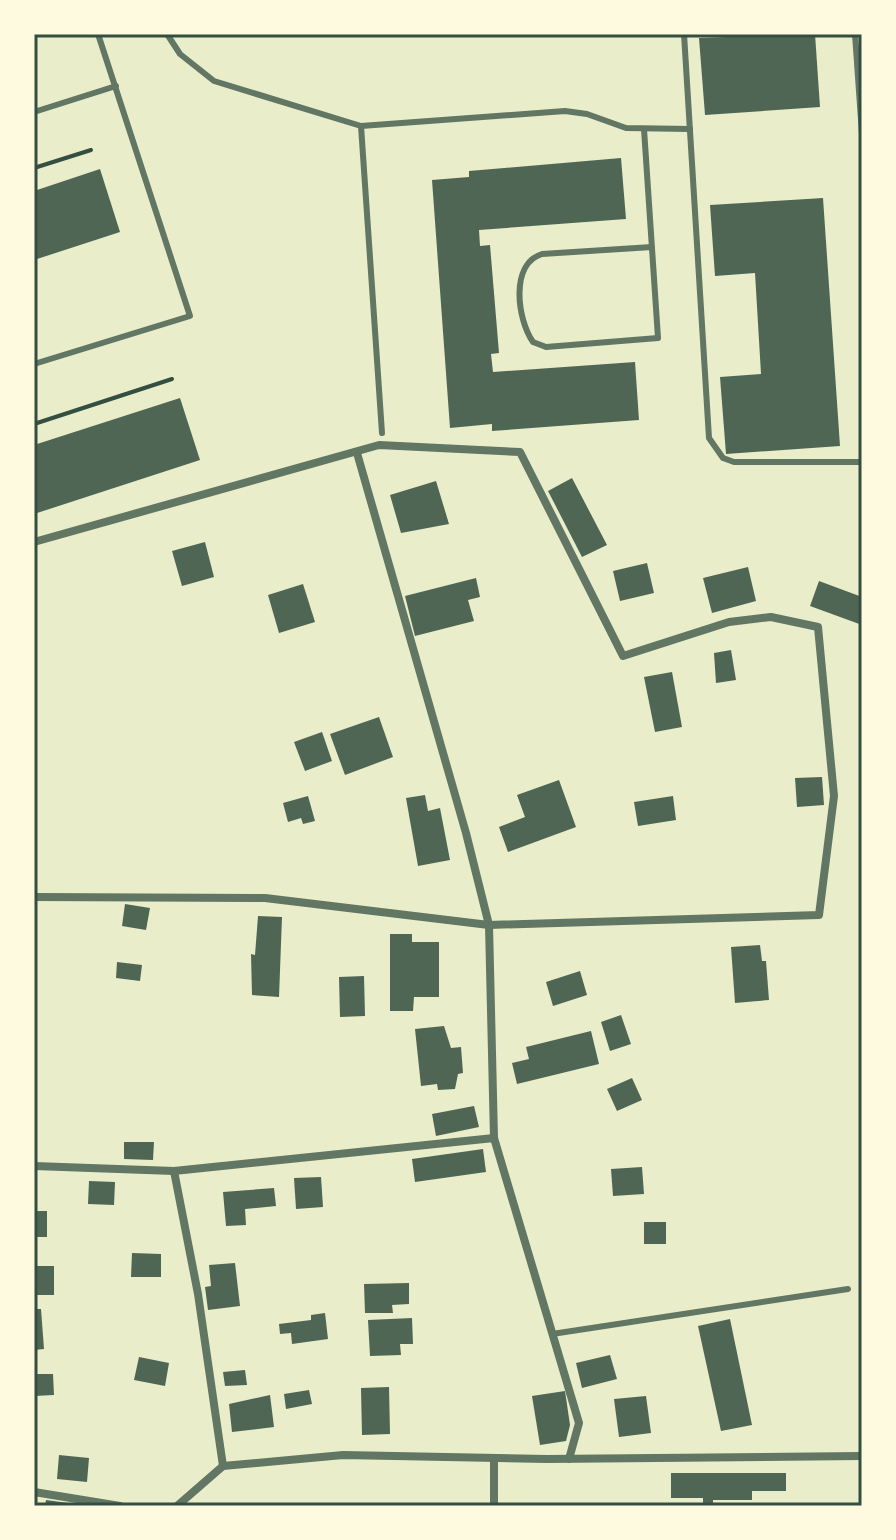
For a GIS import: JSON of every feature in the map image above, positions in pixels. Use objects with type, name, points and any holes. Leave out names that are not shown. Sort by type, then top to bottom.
[{"type":"street","points":[[34,542],[379,445],[520,452],[623,656],[729,622],[771,617],[818,627],[834,796],[819,915],[489,925],[265,898],[34,897]]},
{"type":"street","points":[[357,453],[466,833],[489,925],[494,1138],[579,1423],[569,1459]]},
{"type":"street","points":[[34,1166],[174,1171],[494,1138]]},
{"type":"street","points":[[174,1171],[198,1294],[223,1466]]},
{"type":"street","points":[[177,1506],[223,1466],[343,1455],[494,1459],[862,1456]]},
{"type":"street","points":[[494,1459],[494,1506]]},
{"type":"street","points":[[34,1492],[120,1506]]},
{"type":"lane","points":[[34,364],[190,316],[98,34]]},
{"type":"lane","points":[[167,34],[180,54],[214,81],[361,126],[565,111],[587,114],[626,128],[690,129]]},
{"type":"lane","points":[[684,34],[709,438],[714,450],[734,462],[862,462]]},
{"type":"lane","points":[[855,34],[862,134]]},
{"type":"lane","points":[[34,112],[116,86]]},
{"type":"lane","points":[[361,126],[382,433]]},
{"type":"lane","points":[[644,129],[652,247],[658,338],[546,347],[533,342],[524,327],[520,273],[528,260],[542,254],[652,247]]},
{"type":"lane","points":[[552,1334],[848,1289]]},
{"type":"path","points":[[34,168],[91,150]]},
{"type":"path","points":[[34,424],[172,379]]},
{"type":"building","points":[[815,34],[820,107],[705,115],[699,38]]},
{"type":"building","points":[[621,158],[626,219],[479,230],[480,246],[490,245],[499,353],[491,354],[493,372],[635,362],[639,420],[492,431],[492,424],[450,428],[432,180],[469,177],[469,171]]},
{"type":"building","points":[[100,169],[120,232],[34,260],[34,191]]},
{"type":"building","points":[[823,198],[840,446],[726,454],[720,377],[761,374],[755,273],[715,276],[710,205]]},
{"type":"building","points":[[180,398],[200,460],[34,514],[34,445]]},
{"type":"building","points":[[572,478],[607,545],[582,557],[548,491]]},
{"type":"building","points":[[436,481],[449,524],[401,533],[390,495]]},
{"type":"building","points":[[205,542],[214,577],[182,586],[172,551]]},
{"type":"building","points":[[647,563],[654,593],[620,601],[613,571]]},
{"type":"building","points":[[748,567],[756,601],[712,613],[703,578]]},
{"type":"building","points":[[476,578],[480,597],[468,600],[474,621],[415,636],[405,596]]},
{"type":"building","points":[[819,581],[862,597],[862,625],[810,606]]},
{"type":"building","points":[[303,584],[315,622],[279,633],[268,595]]},
{"type":"building","points":[[731,650],[736,680],[716,683],[714,653]]},
{"type":"building","points":[[672,672],[682,727],[655,732],[644,677]]},
{"type":"building","points":[[379,717],[393,757],[345,775],[330,734]]},
{"type":"building","points":[[322,732],[332,761],[305,771],[294,742]]},
{"type":"building","points":[[822,777],[824,805],[797,807],[795,778]]},
{"type":"building","points":[[559,780],[576,827],[508,852],[499,827],[525,817],[517,795]]},
{"type":"building","points":[[425,795],[428,811],[440,808],[450,860],[418,866],[406,798]]},
{"type":"building","points":[[308,796],[315,821],[303,824],[301,818],[288,822],[283,803]]},
{"type":"building","points":[[673,796],[676,820],[638,826],[634,802]]},
{"type":"building","points":[[125,904],[150,908],[146,930],[122,926]]},
{"type":"building","points":[[258,916],[282,917],[279,997],[252,995],[251,954],[255,955]]},
{"type":"building","points":[[390,934],[412,934],[412,942],[439,942],[439,997],[414,997],[413,1011],[390,1011]]},
{"type":"building","points":[[760,945],[762,961],[766,961],[769,1000],[735,1003],[731,947]]},
{"type":"building","points":[[117,962],[142,965],[140,981],[116,978]]},
{"type":"building","points":[[580,971],[587,995],[553,1006],[546,982]]},
{"type":"building","points":[[364,976],[365,1016],[340,1017],[339,977]]},
{"type":"building","points":[[621,1015],[631,1044],[610,1051],[601,1022]]},
{"type":"building","points":[[444,1026],[451,1048],[461,1047],[463,1073],[458,1074],[455,1089],[438,1090],[437,1084],[421,1086],[415,1029]]},
{"type":"building","points":[[591,1031],[599,1064],[517,1084],[512,1063],[529,1059],[526,1047]]},
{"type":"building","points":[[632,1078],[642,1100],[617,1111],[607,1089]]},
{"type":"building","points":[[474,1106],[479,1127],[436,1136],[432,1114]]},
{"type":"building","points":[[124,1142],[154,1142],[153,1160],[124,1159]]},
{"type":"building","points":[[483,1149],[486,1172],[415,1182],[412,1159]]},
{"type":"building","points":[[642,1167],[644,1194],[613,1196],[611,1169]]},
{"type":"building","points":[[321,1177],[323,1207],[296,1209],[294,1178]]},
{"type":"building","points":[[89,1181],[115,1182],[114,1205],[88,1204]]},
{"type":"building","points":[[274,1188],[276,1206],[245,1209],[246,1225],[226,1226],[223,1192]]},
{"type":"building","points":[[34,1211],[47,1211],[47,1237],[34,1237]]},
{"type":"building","points":[[644,1222],[666,1222],[666,1244],[644,1244]]},
{"type":"building","points":[[132,1253],[161,1254],[161,1277],[131,1277]]},
{"type":"building","points":[[235,1263],[240,1306],[208,1310],[205,1287],[211,1286],[209,1265]]},
{"type":"building","points":[[34,1266],[54,1266],[54,1295],[34,1295]]},
{"type":"building","points":[[409,1283],[409,1304],[392,1305],[393,1313],[365,1313],[364,1284]]},
{"type":"building","points":[[34,1309],[41,1309],[44,1349],[34,1350]]},
{"type":"building","points":[[325,1313],[328,1339],[292,1344],[291,1333],[280,1334],[279,1324],[311,1320],[311,1315]]},
{"type":"building","points":[[412,1318],[413,1344],[400,1344],[401,1355],[370,1356],[368,1320]]},
{"type":"building","points":[[730,1319],[752,1425],[721,1431],[698,1326]]},
{"type":"building","points":[[610,1355],[617,1379],[582,1388],[576,1363]]},
{"type":"building","points":[[139,1357],[169,1363],[165,1386],[134,1380]]},
{"type":"building","points":[[245,1370],[247,1385],[225,1386],[223,1372]]},
{"type":"building","points":[[34,1374],[53,1374],[54,1395],[34,1396]]},
{"type":"building","points":[[389,1387],[390,1434],[362,1435],[361,1388]]},
{"type":"building","points":[[309,1390],[312,1404],[286,1409],[284,1394]]},
{"type":"building","points":[[565,1391],[570,1425],[566,1441],[540,1445],[532,1396]]},
{"type":"building","points":[[270,1395],[274,1427],[232,1432],[229,1404]]},
{"type":"building","points":[[646,1396],[651,1433],[619,1437],[614,1399]]},
{"type":"building","points":[[59,1455],[89,1458],[87,1482],[57,1479]]},
{"type":"building","points":[[671,1473],[786,1473],[786,1491],[752,1491],[752,1500],[713,1500],[713,1506],[703,1506],[703,1498],[671,1498]]},
{"type":"building","points":[[46,1500],[76,1504],[76,1506],[45,1506]]}]
